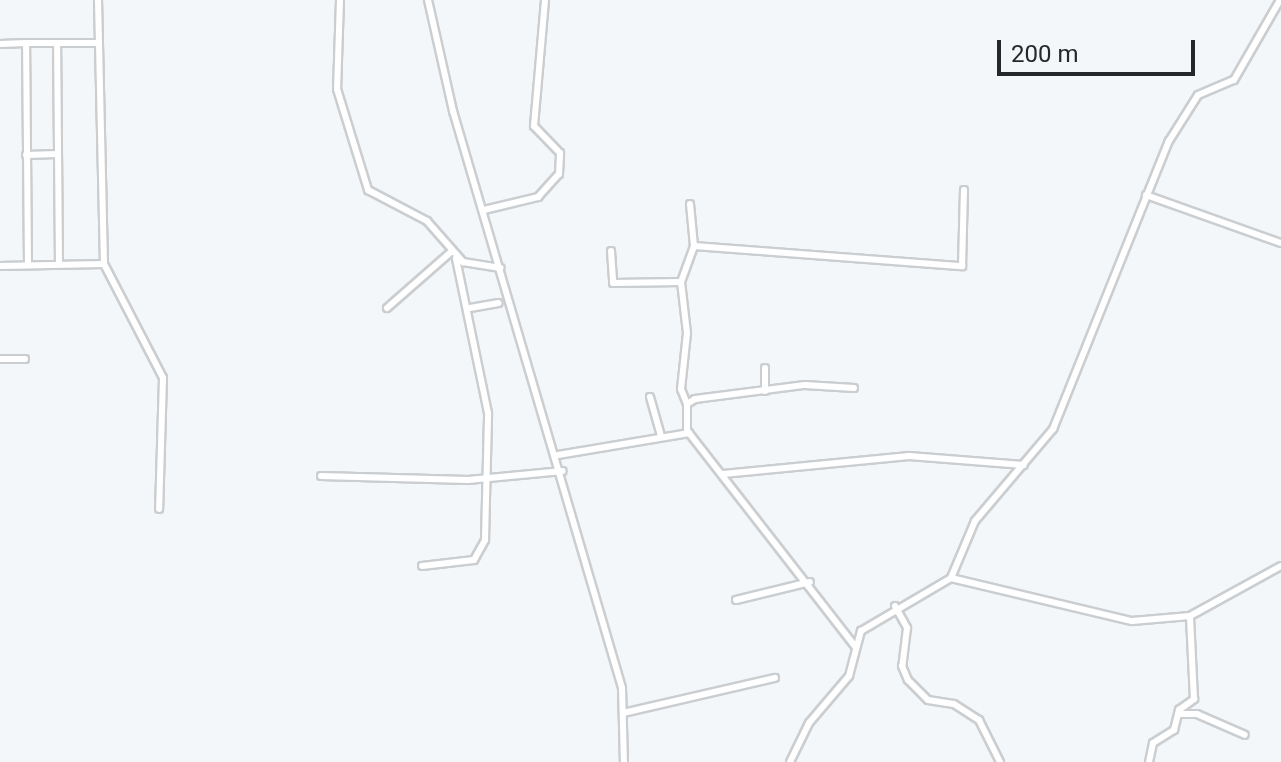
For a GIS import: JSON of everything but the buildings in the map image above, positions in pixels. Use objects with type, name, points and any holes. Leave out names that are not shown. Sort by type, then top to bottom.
[{"type":"street","points":[[98,0],[104,264],[140,324],[165,386],[159,509]]},
{"type":"street","points":[[340,0],[337,89],[365,184],[378,199],[427,221],[453,255],[470,308],[488,413],[488,474],[480,556],[422,566]]},
{"type":"street","points":[[428,0],[484,210],[563,471],[623,713],[624,762]]},
{"type":"street","points":[[484,210],[538,197],[559,174],[560,153],[534,126],[545,0]]},
{"type":"street","points":[[790,762],[809,723],[842,688],[855,647],[867,624],[951,578],[975,521],[1024,465],[1077,383],[1146,195],[1194,99],[1234,80],[1280,0]]},
{"type":"street","points":[[26,43],[28,265]]},
{"type":"street","points":[[57,43],[59,264]]},
{"type":"street","points":[[0,44],[99,43]]},
{"type":"street","points":[[26,155],[57,154]]},
{"type":"street","points":[[694,246],[960,267],[967,261],[964,190]]},
{"type":"street","points":[[1146,195],[1281,243]]},
{"type":"street","points":[[690,204],[694,246],[681,282],[687,333],[681,389],[687,404],[687,432],[810,582],[855,647]]},
{"type":"street","points":[[611,251],[613,283],[681,282]]},
{"type":"street","points":[[453,255],[501,268]]},
{"type":"street","points":[[387,308],[453,255]]},
{"type":"street","points":[[0,266],[104,264]]},
{"type":"street","points":[[470,308],[499,303]]},
{"type":"street","points":[[0,359],[25,359]]},
{"type":"street","points":[[765,368],[765,391]]},
{"type":"street","points":[[687,404],[765,391],[854,388]]},
{"type":"street","points":[[650,397],[661,436]]},
{"type":"street","points":[[558,455],[687,432]]},
{"type":"street","points":[[723,474],[909,456],[1024,465]]},
{"type":"street","points":[[321,476],[563,471]]},
{"type":"street","points":[[951,578],[1114,620],[1190,616],[1281,566]]},
{"type":"street","points":[[736,600],[810,582]]},
{"type":"street","points":[[895,606],[907,628],[902,666],[908,680],[928,700],[954,704],[979,720],[1000,762]]},
{"type":"street","points":[[1149,762],[1153,743],[1176,727],[1178,714],[1197,690],[1190,616]]},
{"type":"street","points":[[623,713],[775,678]]},
{"type":"street","points":[[1178,714],[1197,714],[1245,735]]}]
